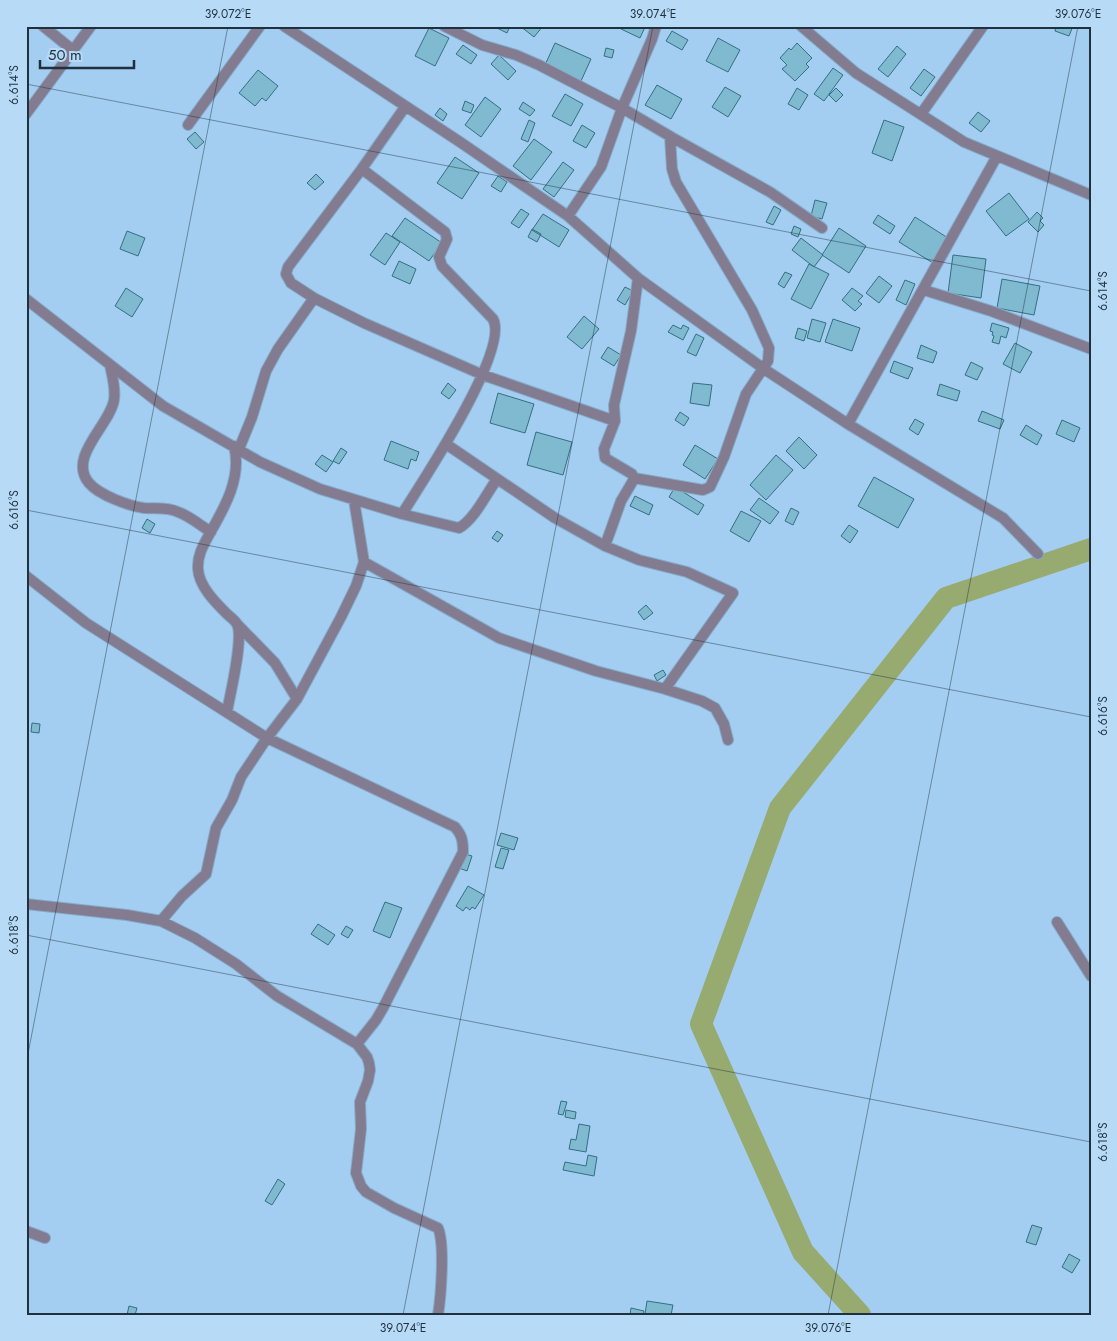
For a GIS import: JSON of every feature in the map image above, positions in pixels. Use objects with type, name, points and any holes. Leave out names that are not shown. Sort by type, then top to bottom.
[{"type":"street","points":[[42,26],[74,50]]},
{"type":"street","points":[[26,114],[91,26]]},
{"type":"street","points":[[188,125],[260,26]]},
{"type":"street","points":[[284,26],[568,216],[638,278],[764,369],[848,424],[1003,518],[1038,554]]},
{"type":"street","points":[[444,26],[482,45],[516,55],[538,65],[622,108],[670,137],[770,192],[822,228]]},
{"type":"street","points":[[568,216],[602,167],[622,108],[656,26]]},
{"type":"street","points":[[801,26],[856,73],[964,142],[1091,196]]},
{"type":"street","points":[[921,114],[983,26]]},
{"type":"street","points":[[405,107],[362,169],[288,267],[286,274],[291,283],[314,298],[364,323],[483,375],[616,421]]},
{"type":"street","points":[[638,278],[631,331],[614,405],[616,421],[604,449],[604,455],[605,458],[632,474],[634,478],[702,490],[708,488],[724,457],[746,394],[768,361],[768,348],[752,310],[676,182],[671,160],[670,137]]},
{"type":"street","points":[[848,424],[997,156]]},
{"type":"street","points":[[362,169],[445,232],[447,239],[439,257],[442,266],[493,319],[495,324],[491,351],[483,375],[446,444],[402,514]]},
{"type":"street","points":[[924,290],[999,314],[1091,349]]},
{"type":"street","points":[[297,699],[276,663],[236,624],[208,593],[198,570],[201,550],[221,513],[234,479],[236,448],[252,417],[266,371],[278,349],[314,298]]},
{"type":"street","points":[[26,299],[163,406],[236,448],[308,485],[402,514],[459,528],[474,513],[497,478]]},
{"type":"street","points":[[110,366],[114,385],[114,400],[111,410],[86,451],[84,472],[89,483],[98,490],[127,503],[145,508],[157,507],[179,512],[211,532]]},
{"type":"street","points":[[446,444],[555,518],[605,546],[639,560],[687,572],[733,593],[665,690]]},
{"type":"street","points":[[605,546],[620,501],[634,478]]},
{"type":"street","points":[[161,921],[182,896],[206,874],[216,828],[232,800],[242,777],[297,699],[356,586],[364,562],[354,500]]},
{"type":"street","points":[[364,562],[498,638],[596,672],[702,701],[715,708],[724,724],[728,740]]},
{"type":"street","points":[[26,576],[86,622],[268,738],[455,826],[463,840],[463,852],[376,1020],[356,1044]]},
{"type":"street","points":[[227,712],[238,641],[236,624]]},
{"type":"street","points":[[26,904],[119,914],[161,921],[195,938],[236,964],[277,996],[356,1044],[367,1057],[370,1070],[360,1102],[357,1178],[366,1192],[394,1208],[438,1228],[442,1241],[441,1294],[438,1315]]},
{"type":"street","points":[[1057,922],[1091,976]]},
{"type":"street","points":[[26,1231],[45,1238]]},
{"type":"building","points":[[493,26],[510,26],[507,33]]},
{"type":"building","points":[[520,26],[543,26],[534,37]]},
{"type":"building","points":[[623,26],[645,27],[640,38],[621,29]]},
{"type":"building","points":[[1056,26],[1073,26],[1069,36],[1055,31]]},
{"type":"building","points":[[429,28],[449,38],[435,66],[415,56]]},
{"type":"building","points":[[672,31],[688,40],[682,50],[666,41]]},
{"type":"building","points":[[718,38],[740,50],[728,72],[706,61]]},
{"type":"building","points":[[555,43],[591,59],[581,81],[545,65]]},
{"type":"building","points":[[797,43],[812,58],[806,64],[809,67],[795,81],[782,69],[787,65],[780,58],[789,48],[791,50]]},
{"type":"building","points":[[463,45],[477,55],[471,64],[456,54]]},
{"type":"building","points":[[897,46],[906,54],[888,77],[878,69]]},
{"type":"building","points":[[606,48],[614,50],[612,58],[604,56]]},
{"type":"building","points":[[499,55],[516,71],[508,80],[491,64]]},
{"type":"building","points":[[833,68],[843,75],[824,101],[814,94]]},
{"type":"building","points":[[924,69],[935,77],[921,96],[910,88]]},
{"type":"building","points":[[258,70],[278,86],[266,101],[262,98],[255,106],[239,93]]},
{"type":"building","points":[[657,85],[682,99],[671,119],[645,105]]},
{"type":"building","points":[[725,87],[741,96],[728,117],[712,107]]},
{"type":"building","points":[[797,88],[808,95],[799,110],[788,104]]},
{"type":"building","points":[[836,88],[843,95],[836,102],[829,95]]},
{"type":"building","points":[[565,94],[583,104],[571,126],[552,116]]},
{"type":"building","points":[[485,97],[501,109],[481,137],[465,125]]},
{"type":"building","points":[[465,101],[474,105],[471,113],[462,110]]},
{"type":"building","points":[[523,102],[535,110],[530,116],[519,109]]},
{"type":"building","points":[[440,108],[447,114],[443,121],[435,115]]},
{"type":"building","points":[[978,112],[990,121],[981,132],[969,123]]},
{"type":"building","points":[[529,120],[535,123],[528,142],[521,139]]},
{"type":"building","points":[[884,120],[904,127],[892,161],[872,153]]},
{"type":"building","points":[[582,125],[595,133],[586,148],[573,141]]},
{"type":"building","points":[[195,132],[204,142],[196,149],[187,139]]},
{"type":"building","points":[[534,139],[552,152],[531,180],[513,166]]},
{"type":"building","points":[[455,157],[479,173],[462,199],[437,183]]},
{"type":"building","points":[[563,162],[574,170],[554,197],[543,189]]},
{"type":"building","points":[[316,174],[324,182],[315,190],[307,183]]},
{"type":"building","points":[[498,176],[507,182],[501,192],[491,186]]},
{"type":"building","points":[[1009,193],[1029,219],[1006,236],[986,211]]},
{"type":"building","points":[[815,200],[827,203],[822,219],[811,216]]},
{"type":"building","points":[[774,206],[781,210],[773,225],[766,222]]},
{"type":"building","points":[[521,209],[529,214],[519,228],[511,223]]},
{"type":"building","points":[[1037,212],[1043,218],[1040,221],[1044,225],[1038,232],[1028,222]]},
{"type":"building","points":[[543,214],[569,230],[559,247],[532,230]]},
{"type":"building","points":[[878,215],[895,226],[890,234],[873,223]]},
{"type":"building","points":[[915,217],[948,238],[933,263],[899,242]]},
{"type":"building","points":[[405,218],[442,243],[429,261],[392,236]]},
{"type":"building","points":[[794,226],[801,229],[798,237],[791,234]]},
{"type":"building","points":[[839,228],[866,246],[849,273],[822,255]]},
{"type":"building","points":[[532,229],[541,234],[537,242],[528,237]]},
{"type":"building","points":[[127,231],[145,238],[138,256],[120,249]]},
{"type":"building","points":[[386,233],[400,242],[385,265],[370,255]]},
{"type":"building","points":[[801,238],[823,255],[814,267],[792,250]]},
{"type":"building","points":[[953,255],[986,259],[981,298],[948,293]]},
{"type":"building","points":[[399,261],[416,269],[410,284],[392,276]]},
{"type":"building","points":[[809,264],[829,274],[811,309],[791,299]]},
{"type":"building","points":[[785,272],[792,275],[784,288],[778,284]]},
{"type":"building","points":[[879,276],[892,286],[879,303],[866,293]]},
{"type":"building","points":[[1002,279],[1040,286],[1034,315],[997,308]]},
{"type":"building","points":[[905,280],[915,284],[906,305],[896,300]]},
{"type":"building","points":[[625,287],[633,291],[625,305],[617,300]]},
{"type":"building","points":[[126,288],[143,299],[132,317],[115,306]]},
{"type":"building","points":[[852,288],[863,296],[858,301],[862,304],[855,311],[842,300]]},
{"type":"building","points":[[584,316],[599,329],[582,349],[567,337]]},
{"type":"building","points":[[812,319],[826,323],[820,342],[807,338]]},
{"type":"building","points":[[833,319],[860,328],[852,351],[825,342]]},
{"type":"building","points":[[992,323],[1009,328],[1006,338],[1001,336],[999,344],[992,342],[994,336],[992,335],[993,332],[990,331]]},
{"type":"building","points":[[673,325],[681,329],[683,325],[689,328],[683,340],[668,332]]},
{"type":"building","points":[[798,328],[807,331],[804,341],[795,338]]},
{"type":"building","points":[[696,334],[704,338],[696,356],[687,352]]},
{"type":"building","points":[[1015,343],[1032,352],[1020,373],[1003,364]]},
{"type":"building","points":[[921,345],[937,352],[933,363],[917,358]]},
{"type":"building","points":[[608,347],[621,355],[614,366],[601,358]]},
{"type":"building","points":[[894,361],[913,368],[908,379],[890,372]]},
{"type":"building","points":[[971,362],[983,368],[977,380],[965,375]]},
{"type":"building","points":[[448,383],[456,390],[449,399],[441,393]]},
{"type":"building","points":[[693,383],[712,385],[709,406],[690,403]]},
{"type":"building","points":[[940,384],[960,391],[957,401],[937,395]]},
{"type":"building","points":[[498,393],[534,404],[525,433],[490,423]]},
{"type":"building","points":[[982,411],[1004,420],[1000,429],[978,421]]},
{"type":"building","points":[[680,412],[689,418],[684,426],[675,420]]},
{"type":"building","points":[[915,419],[924,424],[918,435],[909,429]]},
{"type":"building","points":[[1062,420],[1080,428],[1074,442],[1056,434]]},
{"type":"building","points":[[1026,425],[1042,435],[1037,445],[1020,435]]},
{"type":"building","points":[[536,432],[572,442],[563,475],[527,465]]},
{"type":"building","points":[[799,437],[817,455],[804,469],[786,451]]},
{"type":"building","points":[[391,441],[419,452],[416,461],[411,459],[408,469],[384,460]]},
{"type":"building","points":[[695,445],[718,459],[705,479],[683,465]]},
{"type":"building","points":[[341,448],[347,452],[339,464],[333,461]]},
{"type":"building","points":[[322,455],[333,462],[326,472],[315,464]]},
{"type":"building","points":[[776,455],[793,470],[766,500],[750,485]]},
{"type":"building","points":[[874,477],[914,499],[898,528],[858,506]]},
{"type":"building","points":[[675,487],[704,505],[698,515],[669,497]]},
{"type":"building","points":[[635,496],[653,505],[649,515],[630,506]]},
{"type":"building","points":[[759,498],[779,512],[770,524],[750,510]]},
{"type":"building","points":[[791,508],[799,512],[793,525],[785,521]]},
{"type":"building","points":[[741,511],[761,521],[749,542],[730,531]]},
{"type":"building","points":[[147,519],[155,524],[150,533],[142,528]]},
{"type":"building","points":[[849,525],[858,531],[850,543],[841,536]]},
{"type":"building","points":[[497,531],[503,535],[498,542],[492,538]]},
{"type":"building","points":[[646,605],[653,613],[644,620],[638,612]]},
{"type":"building","points":[[663,670],[666,675],[657,681],[654,675]]},
{"type":"building","points":[[32,723],[40,724],[39,733],[31,732]]},
{"type":"building","points":[[501,833],[518,838],[514,850],[497,845]]},
{"type":"building","points":[[501,848],[509,850],[503,869],[495,867]]},
{"type":"building","points":[[465,854],[472,856],[467,871],[459,868]]},
{"type":"building","points":[[468,886],[484,895],[475,909],[472,907],[470,910],[466,907],[463,911],[456,906]]},
{"type":"building","points":[[385,902],[402,908],[390,938],[373,931]]},
{"type":"building","points":[[318,924],[335,935],[328,945],[311,934]]},
{"type":"building","points":[[346,926],[353,930],[348,938],[341,934]]},
{"type":"building","points":[[561,1101],[567,1102],[563,1115],[558,1114]]},
{"type":"building","points":[[566,1110],[576,1112],[575,1119],[565,1117]]},
{"type":"building","points":[[579,1124],[590,1126],[586,1152],[569,1149],[571,1139],[576,1140]]},
{"type":"building","points":[[588,1155],[597,1157],[594,1176],[563,1170],[565,1162],[586,1166]]},
{"type":"building","points":[[278,1179],[285,1184],[272,1205],[265,1201]]},
{"type":"building","points":[[1032,1225],[1042,1228],[1036,1245],[1026,1242]]},
{"type":"building","points":[[1069,1254],[1080,1260],[1072,1273],[1062,1267]]},
{"type":"building","points":[[647,1301],[673,1305],[671,1315],[645,1314]]},
{"type":"building","points":[[129,1306],[137,1308],[135,1315],[127,1315]]},
{"type":"building","points":[[631,1308],[644,1311],[643,1315],[630,1315]]},
{"type":"waterway","points":[[860,1315],[803,1252],[701,1024],[780,808],[946,598],[1091,549]]}]
